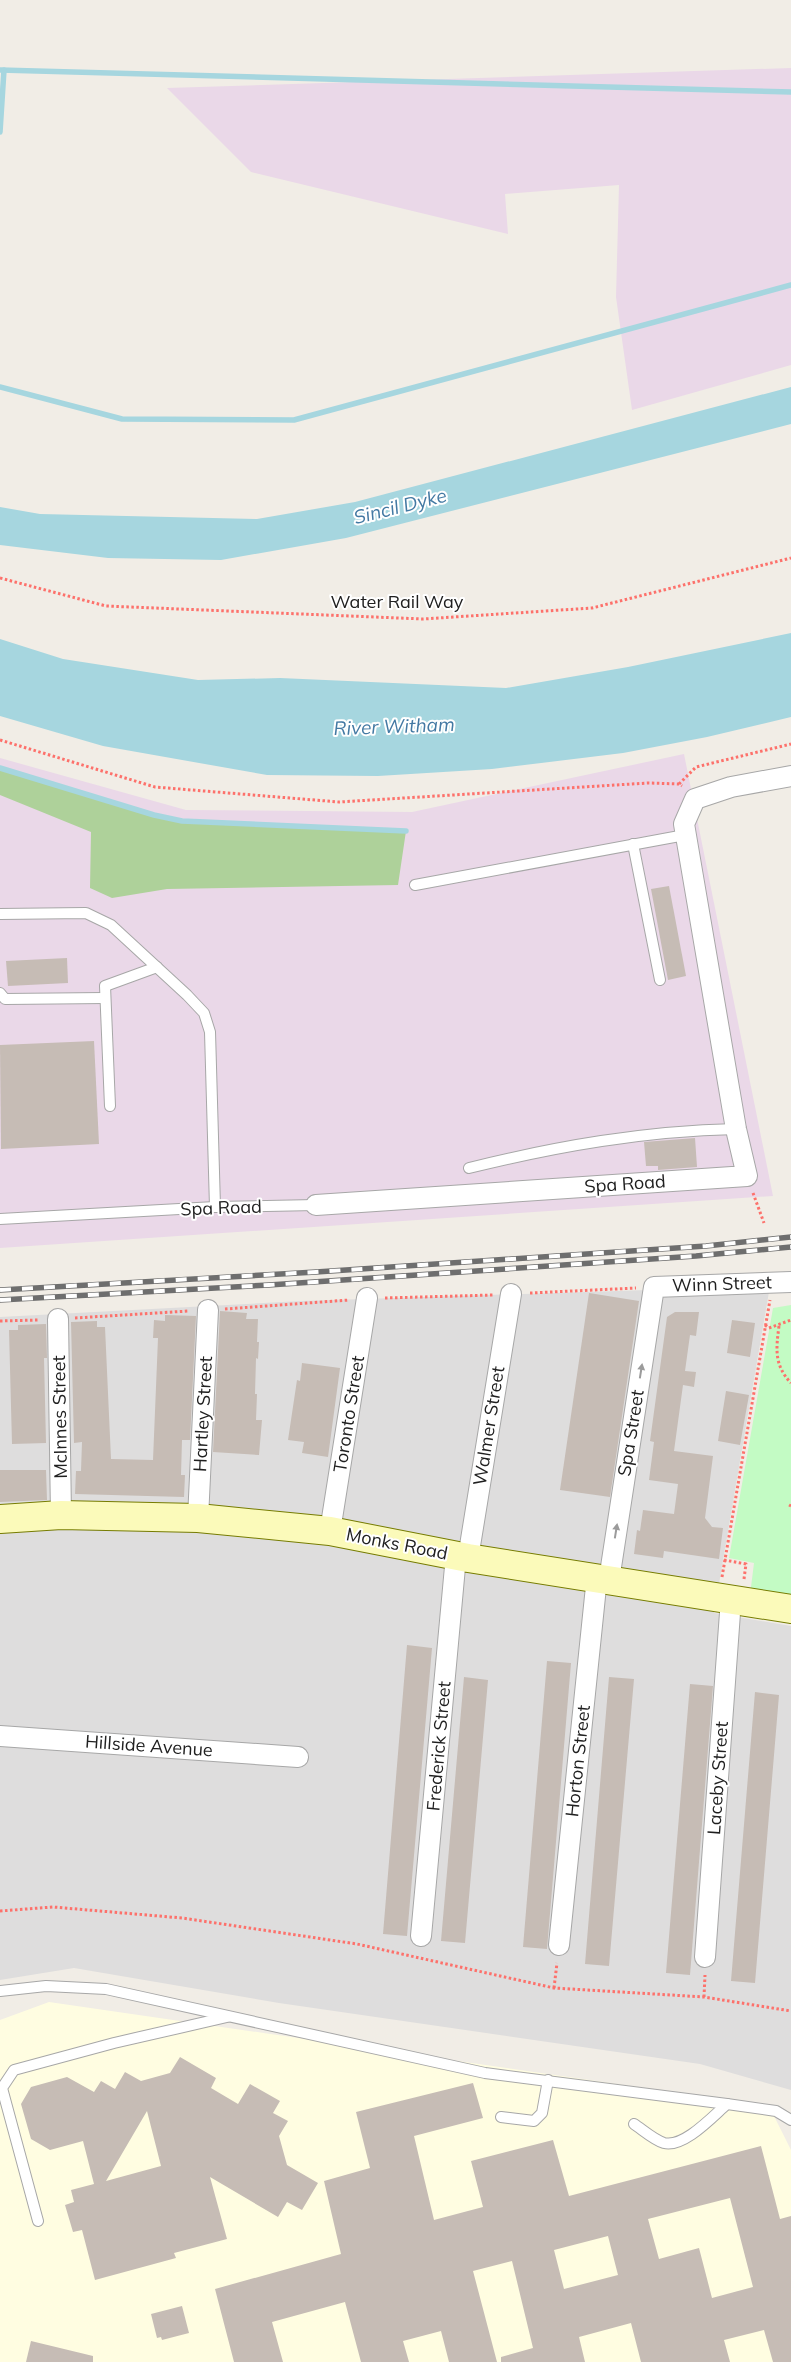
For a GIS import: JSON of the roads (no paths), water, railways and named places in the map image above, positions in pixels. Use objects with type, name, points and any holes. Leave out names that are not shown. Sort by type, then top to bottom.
[{"type":"main road","name":"Monks Road","points":[[0,1519],[61,1515],[198,1518],[330,1531],[462,1557],[791,1609]]},
{"type":"street","points":[[736,1129],[684,835],[684,824],[695,799],[731,787],[791,776]]},
{"type":"street","name":"Spa Road","points":[[316,1206],[747,1176],[736,1129]]},
{"type":"street","name":"Winn Street","points":[[654,1286],[782,1283]]},
{"type":"street","name":"Spa Street","points":[[603,1579],[654,1286]]},
{"type":"street","name":"Walmer Street","points":[[462,1557],[511,1294]]},
{"type":"street","name":"Toronto Street","points":[[330,1531],[367,1298]]},
{"type":"street","name":"Hartley Street","points":[[198,1518],[208,1310]]},
{"type":"street","name":"McInnes Street","points":[[58,1319],[61,1515]]},
{"type":"street","name":"Frederick Street","points":[[421,1936],[462,1557]]},
{"type":"street","name":"Horton Street","points":[[558,1946],[603,1579]]},
{"type":"street","name":"Laceby Street","points":[[705,1957],[736,1600]]},
{"type":"street","name":"Hillside Avenue","points":[[0,1736],[298,1757]]},
{"type":"lane","points":[[415,884],[684,835]]},
{"type":"lane","points":[[633,844],[660,980]]},
{"type":"lane","points":[[0,914],[86,913],[111,925],[187,994],[204,1014],[210,1032],[216,1208]]},
{"type":"lane","points":[[110,1106],[106,986],[157,967]]},
{"type":"lane","points":[[0,993],[5,1000],[105,998]]},
{"type":"lane","points":[[469,1168],[511,1158],[636,1135],[736,1129]]},
{"type":"lane","name":"Spa Road","points":[[0,1218],[216,1208],[316,1206]]},
{"type":"lane","points":[[0,1991],[46,1986],[106,1988],[485,2073],[776,2111],[791,2120]]},
{"type":"lane","points":[[38,2221],[2,2088],[14,2070],[114,2043],[229,2017]]},
{"type":"lane","points":[[501,2118],[534,2120],[542,2113],[548,2080]]},
{"type":"lane","points":[[634,2124],[663,2143],[673,2144],[690,2136],[727,2104]]},
{"type":"water","name":"Sincil Dyke","points":[[791,387],[791,424],[346,538],[221,560],[108,558],[0,545],[0,507],[40,514],[257,519],[355,502]]},
{"type":"water","name":"River Witham","points":[[791,633],[791,717],[707,737],[623,753],[492,769],[378,776],[267,775],[103,746],[0,716],[0,639],[63,659],[198,680],[280,678],[506,688],[628,667]]},
{"type":"waterway","points":[[0,70],[791,92]]},
{"type":"waterway","points":[[0,132],[4,70]]},
{"type":"waterway","points":[[0,387],[122,419],[294,420],[791,285]]},
{"type":"waterway","points":[[0,768],[154,815],[182,821],[406,831]]},
{"type":"railway","points":[[0,1290],[316,1272],[706,1246],[791,1237]]},
{"type":"railway","points":[[0,1300],[269,1285],[696,1256],[791,1247]]}]
